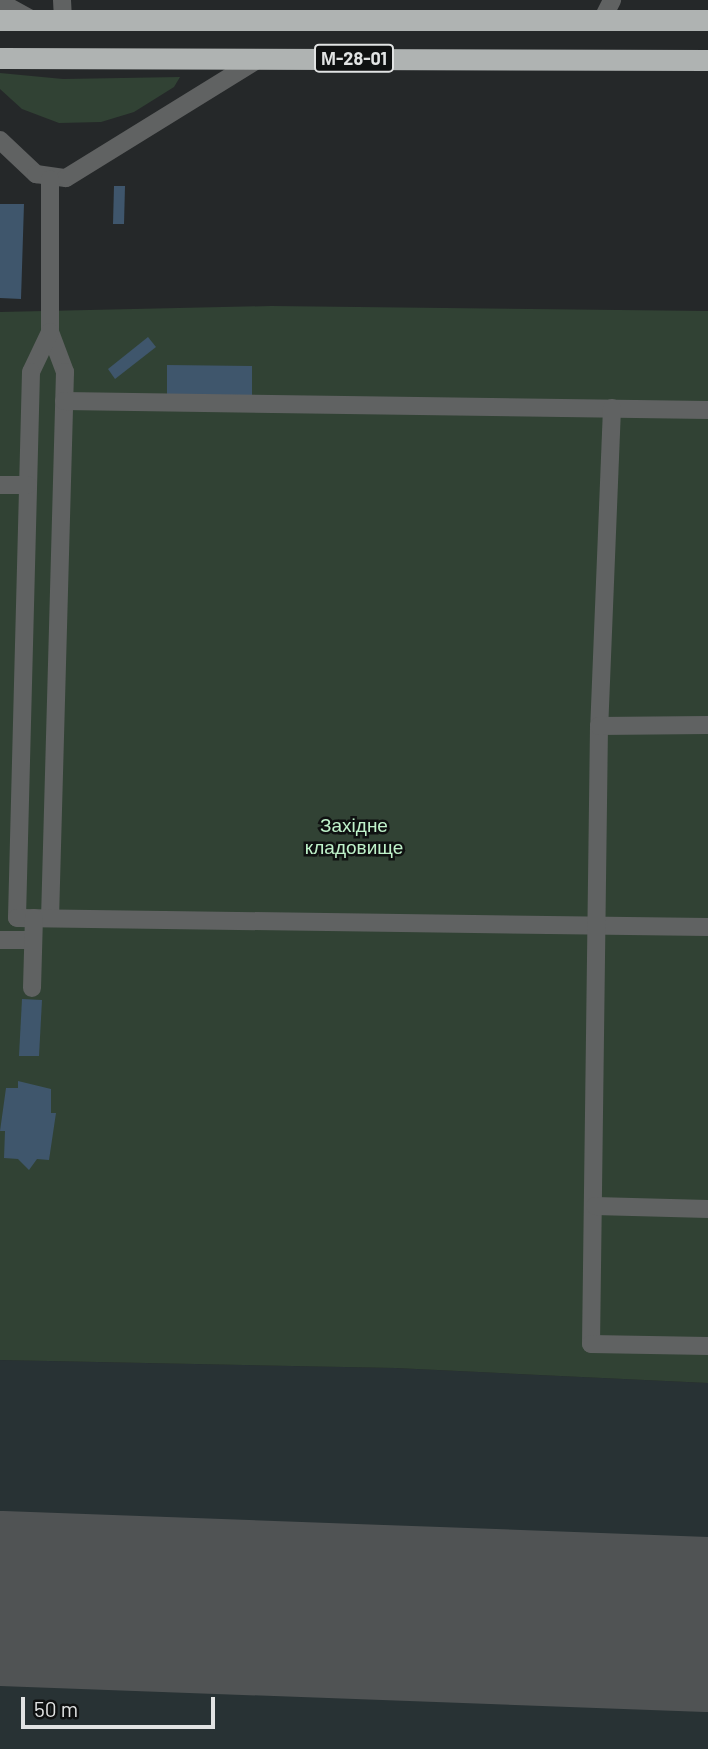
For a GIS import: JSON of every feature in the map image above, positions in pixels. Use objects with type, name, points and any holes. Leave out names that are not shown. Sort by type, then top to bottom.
[{"type":"highway","name":"М-28-01","points":[[0,20],[32,20],[63,10],[607,9],[708,20]]},
{"type":"highway","name":"М-28-01","points":[[0,58],[708,60]]},
{"type":"lane","points":[[0,2],[32,20]]},
{"type":"lane","points":[[0,140],[18,160],[50,179],[97,163],[260,58]]},
{"type":"lane","points":[[33,918],[65,372],[50,332],[50,179]]},
{"type":"lane","points":[[32,988],[28,485],[31,372],[50,332]]},
{"type":"lane","points":[[64,401],[708,410]]},
{"type":"lane","points":[[612,408],[599,726],[600,925],[591,1344],[708,1346]]},
{"type":"lane","points":[[0,485],[28,485]]},
{"type":"lane","points":[[599,726],[708,725]]},
{"type":"lane","points":[[33,918],[708,926]]},
{"type":"lane","points":[[0,940],[33,940]]},
{"type":"lane","points":[[595,1206],[708,1209]]},
{"type":"shaded area","points":[[0,1360],[396,1368],[708,1383],[708,1749],[0,1749]]},
{"type":"green space","points":[[0,73],[63,79],[180,77],[174,87],[134,112],[101,122],[59,123],[22,109],[0,89]]},
{"type":"green space","name":"Західне кладовище","points":[[271,306],[708,311],[708,1383],[396,1368],[0,1360],[0,312]]},
{"type":"building","points":[[114,186],[125,186],[124,224],[113,224]]},
{"type":"building","points":[[0,204],[24,204],[21,299],[0,298]]},
{"type":"building","points":[[148,337],[156,347],[115,379],[108,369]]},
{"type":"building","points":[[167,365],[252,366],[252,398],[167,396]]},
{"type":"building","points":[[22,999],[42,1000],[39,1056],[19,1056]]},
{"type":"building","points":[[18,1081],[51,1089],[51,1113],[56,1113],[49,1160],[37,1159],[29,1170],[18,1159],[4,1158],[5,1131],[0,1131],[6,1088],[18,1088]]},
{"type":"runway","points":[[0,1598],[708,1624]]}]
